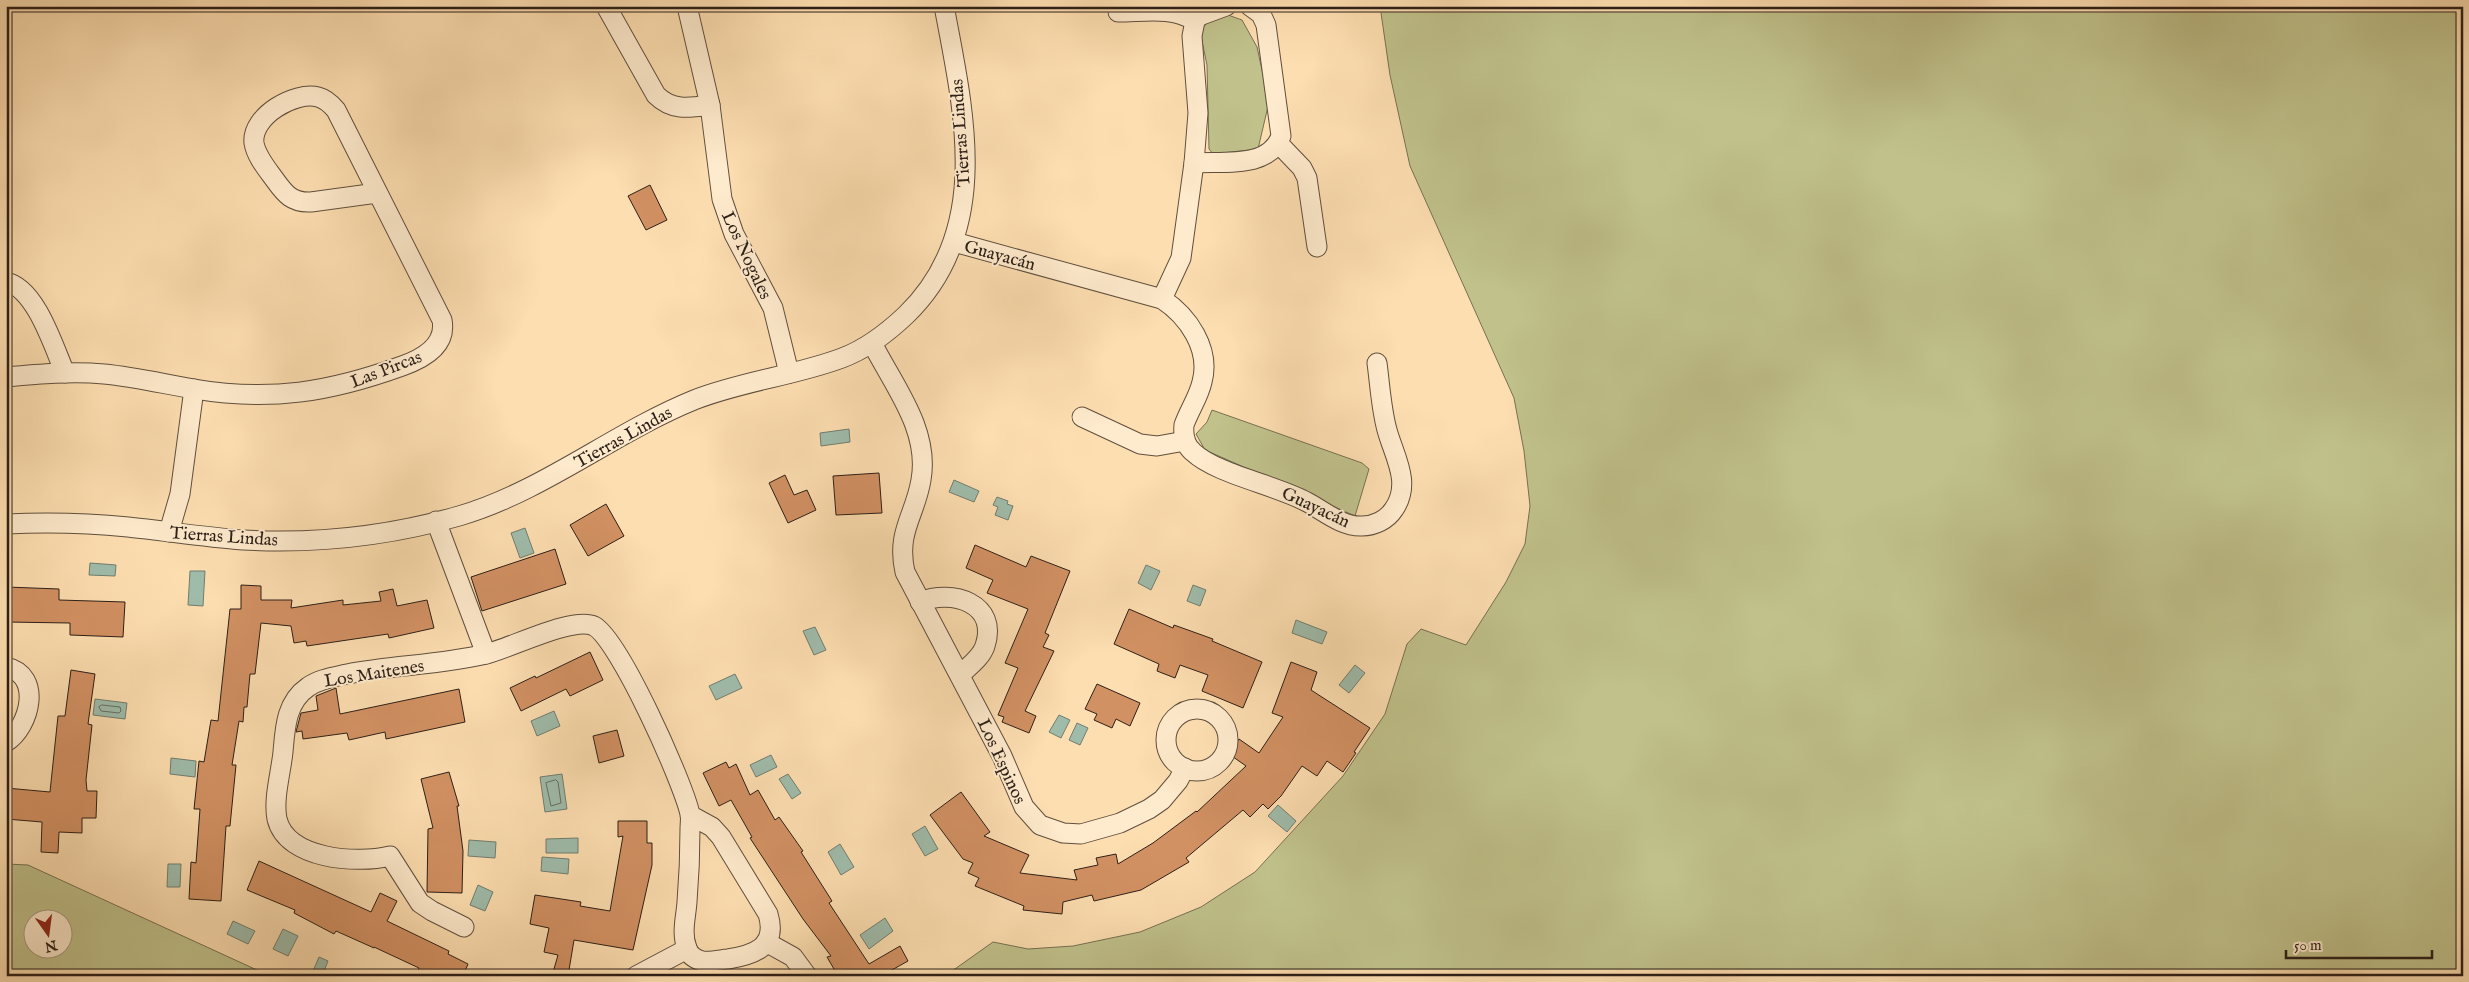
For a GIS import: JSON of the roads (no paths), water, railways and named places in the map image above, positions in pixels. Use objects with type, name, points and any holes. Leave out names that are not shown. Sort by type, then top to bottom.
[{"type":"street","points":[[606,6],[656,95],[662,101],[680,108],[710,105]]},
{"type":"street","name":"Los Nogales","points":[[687,6],[710,105],[718,183],[727,217],[773,308],[789,373]]},
{"type":"street","name":"Tierras Lindas","points":[[6,524],[86,524],[244,540],[314,540],[352,537],[436,521],[482,508],[544,480],[638,426],[692,401],[729,387],[841,358],[872,343],[901,320],[930,288],[954,242],[962,208],[966,162],[956,66],[944,6]]},
{"type":"street","points":[[1162,299],[1181,258],[1194,163],[1198,113],[1191,43],[1195,21],[1204,13],[1226,6]]},
{"type":"street","points":[[1194,163],[1259,158],[1273,151],[1278,143],[1281,129],[1266,25],[1261,14],[1252,7]]},
{"type":"street","points":[[1118,12],[1173,11],[1185,14],[1195,21]]},
{"type":"street","name":"Las Pircas","points":[[6,377],[65,373],[134,377],[194,389],[258,395],[317,391],[357,382],[406,365],[427,355],[435,347],[442,335],[442,320],[336,110],[325,100],[312,96],[290,101],[260,121],[254,136],[256,150],[288,197],[302,202],[311,202],[377,192]]},
{"type":"street","points":[[1278,143],[1302,168],[1307,178],[1317,247]]},
{"type":"street","name":"Guayacán","points":[[954,242],[1162,299],[1172,306],[1189,323],[1196,336],[1204,362],[1202,384],[1184,425],[1185,441],[1193,453],[1209,463],[1306,501],[1346,524],[1362,526],[1380,522],[1394,510],[1402,486],[1400,465],[1387,430],[1377,362]]},
{"type":"street","points":[[6,282],[17,286],[30,298],[65,373]]},
{"type":"street","name":"Los Espinos","points":[[872,343],[916,426],[921,440],[923,462],[921,482],[905,528],[901,551],[904,572],[960,675],[1006,764],[1024,807],[1033,820],[1048,829],[1063,833],[1082,834],[1120,823],[1149,809],[1162,800],[1178,781],[1185,768]]},
{"type":"street","points":[[169,532],[180,494],[194,389]]},
{"type":"street","points":[[1082,417],[1140,444],[1157,446],[1185,441]]},
{"type":"street","points":[[436,521],[486,654]]},
{"type":"street","points":[[920,602],[940,596],[960,599],[979,609],[984,618],[987,628],[984,647],[980,655],[960,675]]},
{"type":"street","name":"Los Maitenes","points":[[464,927],[432,912],[420,903],[390,856],[357,861],[340,859],[296,843],[280,827],[277,806],[286,721],[295,699],[309,686],[317,682],[362,671],[486,654],[573,624],[589,624],[603,632],[652,718],[690,815],[687,904],[684,930],[687,949]]},
{"type":"street","points":[[6,667],[16,670],[23,676],[29,692],[29,706],[25,721],[17,734],[6,742]]},
{"type":"street","points":[[636,976],[687,949],[695,958],[710,961],[752,954],[766,942],[771,925],[768,914],[721,837],[712,827],[690,815]]},
{"type":"street","points":[[766,942],[793,957],[807,976]]},
{"type":"water","points":[[849,429],[850,442],[821,446],[820,433]]},
{"type":"water","points":[[954,480],[979,491],[974,502],[949,492]]},
{"type":"water","points":[[997,497],[1008,501],[1007,504],[1013,506],[1008,520],[995,515],[998,507],[993,505]]},
{"type":"water","points":[[525,528],[534,553],[520,558],[511,533]]},
{"type":"water","points":[[90,563],[116,565],[115,576],[89,575]]},
{"type":"water","points":[[1146,565],[1160,571],[1151,590],[1138,583]]},
{"type":"water","points":[[190,571],[205,571],[203,606],[188,605]]},
{"type":"water","points":[[1193,585],[1206,590],[1200,606],[1187,601]]},
{"type":"water","points":[[1296,620],[1327,632],[1322,644],[1292,633]]},
{"type":"water","points":[[815,627],[826,650],[814,655],[803,631]]},
{"type":"water","points":[[1355,665],[1365,673],[1349,693],[1339,685]]},
{"type":"water","points":[[735,674],[742,688],[716,700],[709,686]]},
{"type":"water","points":[[95,699],[127,703],[125,719],[93,715]]},
{"type":"water","points":[[554,711],[560,726],[537,736],[531,721]]},
{"type":"water","points":[[1059,715],[1070,720],[1061,738],[1049,732]]},
{"type":"water","points":[[1077,723],[1088,728],[1080,745],[1069,740]]},
{"type":"water","points":[[771,755],[777,767],[756,777],[750,765]]},
{"type":"water","points":[[171,758],[196,761],[195,777],[170,774]]},
{"type":"water","points":[[562,774],[567,809],[545,812],[540,777]]},
{"type":"water","points":[[788,774],[801,793],[792,799],[779,779]]},
{"type":"water","points":[[1278,805],[1296,821],[1287,832],[1268,816]]},
{"type":"water","points":[[925,826],[938,849],[925,856],[912,834]]},
{"type":"water","points":[[578,838],[578,853],[546,853],[546,839]]},
{"type":"water","points":[[469,840],[496,842],[495,858],[468,856]]},
{"type":"water","points":[[840,844],[854,867],[841,875],[828,852]]},
{"type":"water","points":[[542,857],[569,859],[568,874],[541,871]]},
{"type":"water","points":[[168,864],[181,864],[180,887],[167,887]]},
{"type":"water","points":[[478,885],[493,892],[485,911],[470,905]]},
{"type":"water","points":[[885,918],[893,931],[869,949],[860,935]]},
{"type":"water","points":[[233,921],[255,931],[248,944],[227,934]]},
{"type":"water","points":[[283,929],[298,936],[288,956],[273,949]]},
{"type":"water","points":[[319,957],[328,961],[322,976],[311,976]]}]
